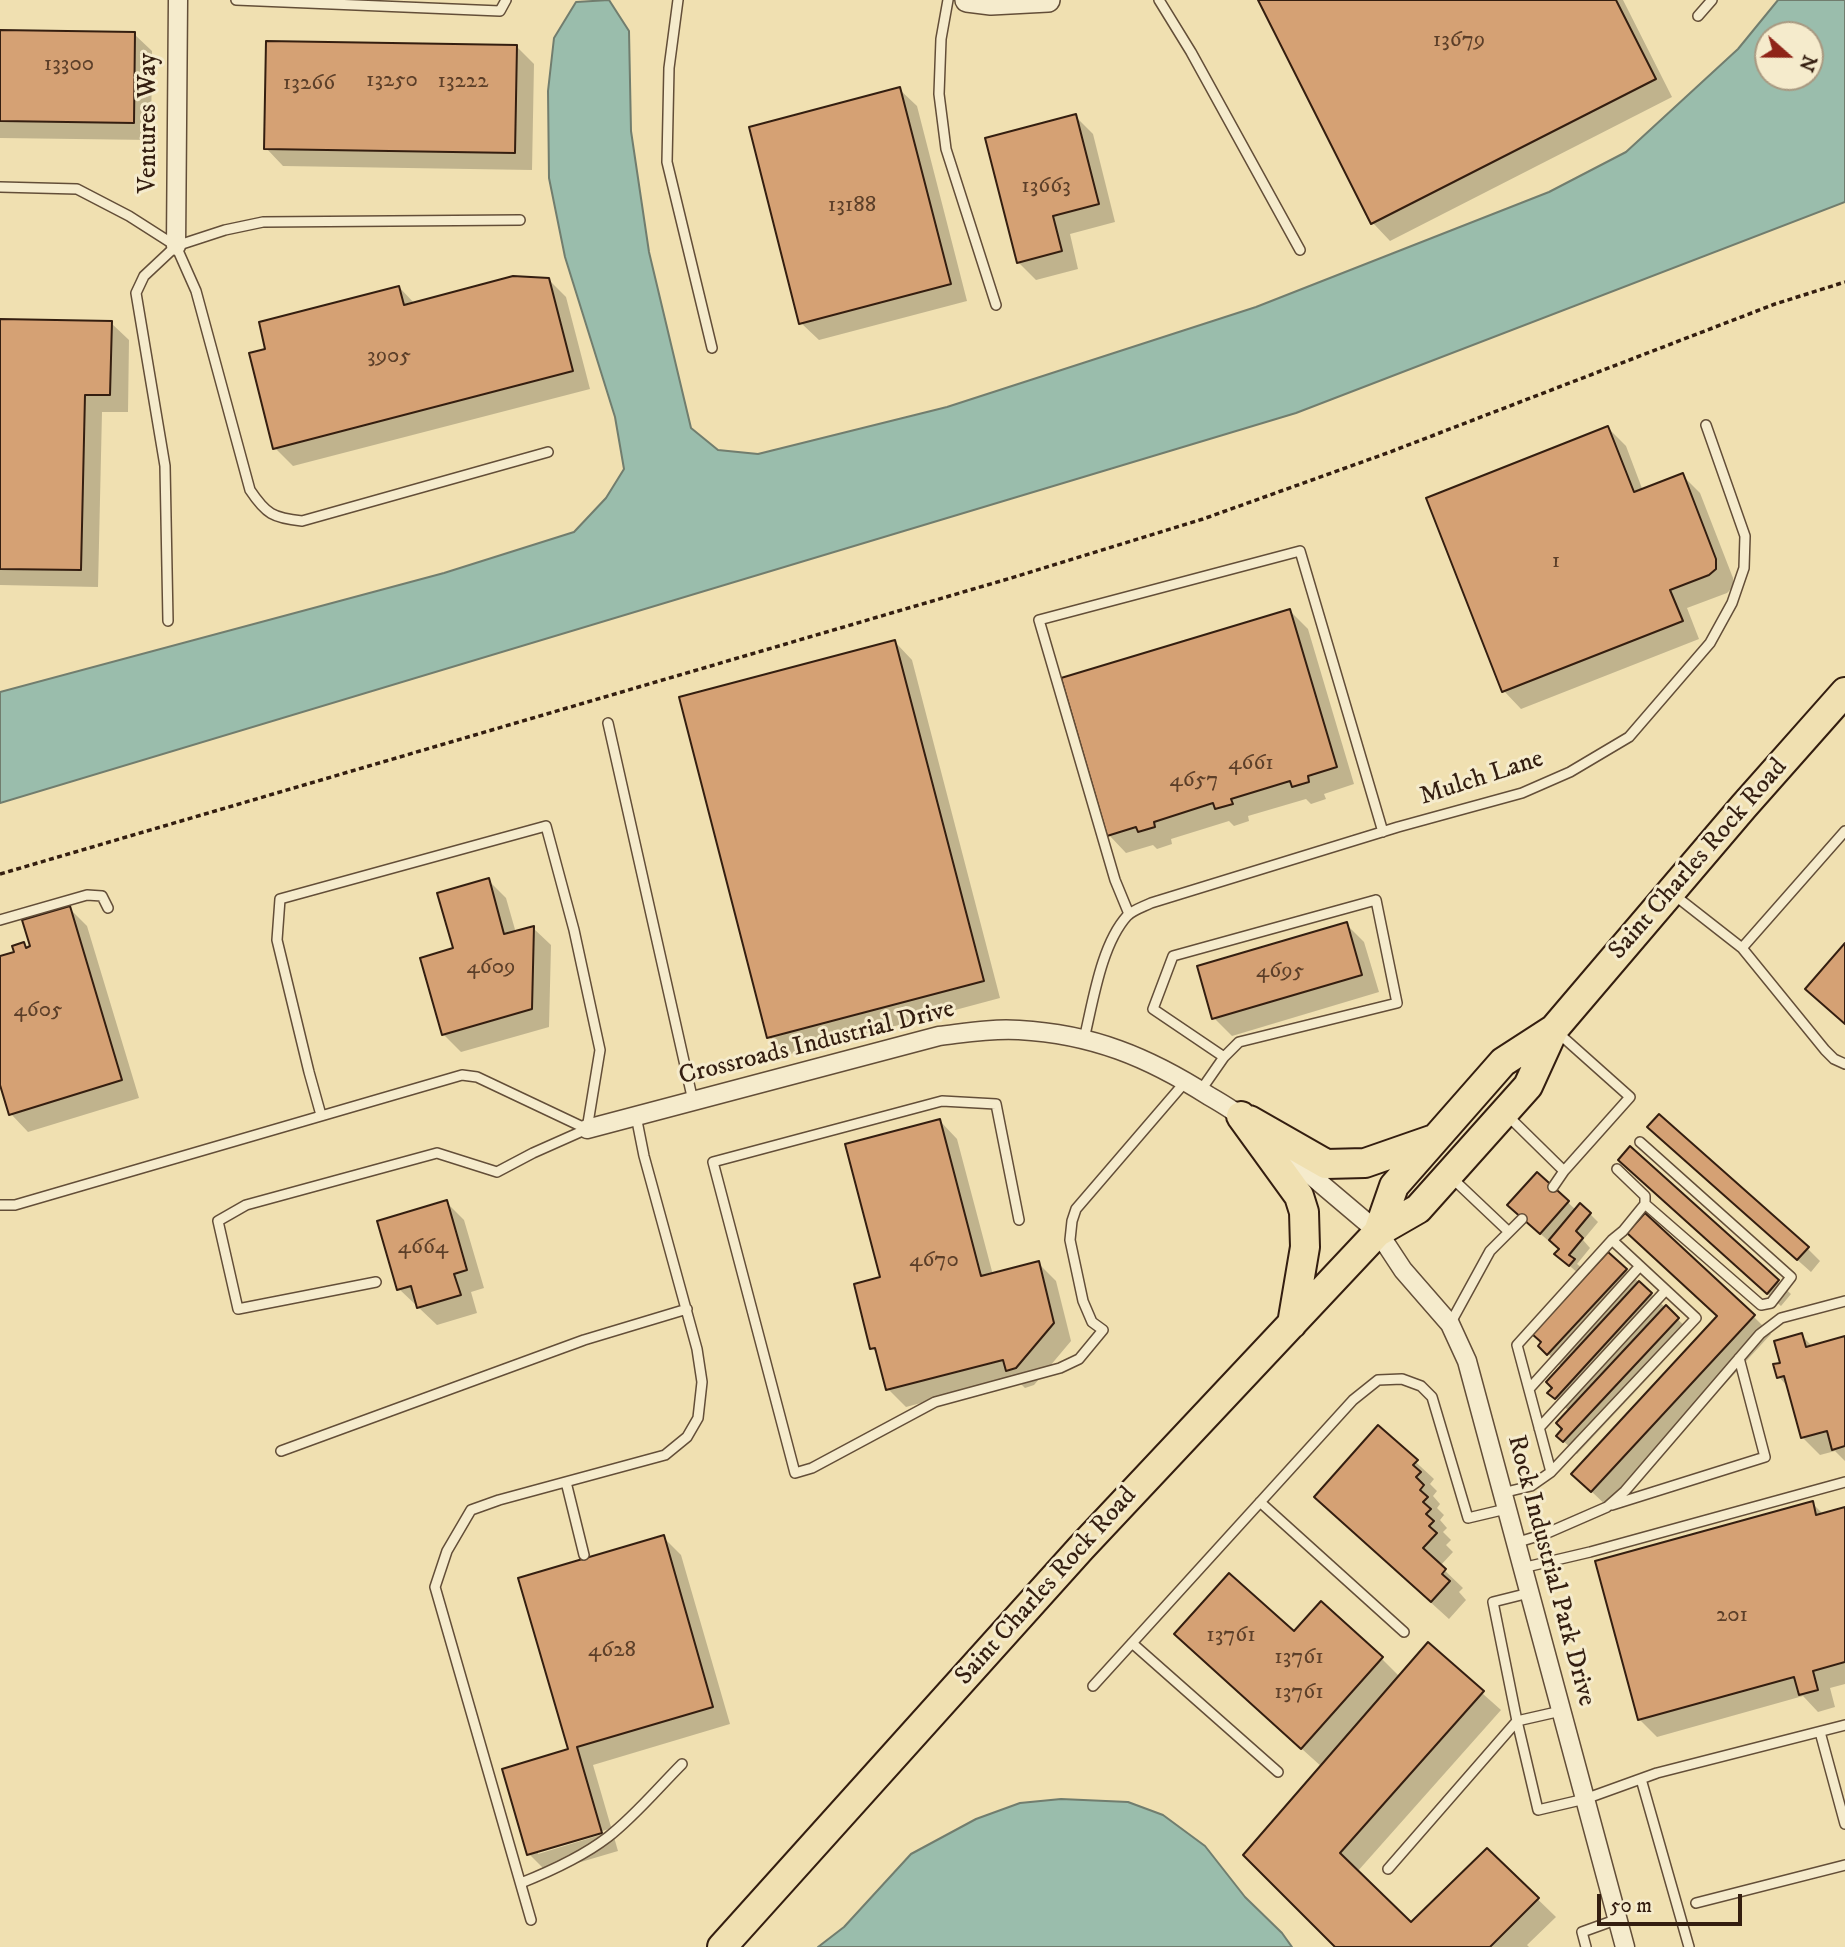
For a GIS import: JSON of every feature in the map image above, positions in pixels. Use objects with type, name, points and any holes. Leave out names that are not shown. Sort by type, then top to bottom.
[{"type":"main road","name":"Saint Charles Rock Road","points":[[722,1947],[1081,1548],[1378,1231],[1418,1209],[1528,1086],[1554,1030],[1845,692]]},
{"type":"main road","name":"Saint Charles Rock Road","points":[[1378,1231],[1394,1186],[1436,1138],[1503,1062],[1554,1030]]},
{"type":"main road","points":[[1241,1116],[1326,1164],[1365,1163],[1436,1138]]},
{"type":"main road","points":[[1241,1116],[1299,1196],[1304,1212],[1304,1247],[1292,1324]]},
{"type":"street","name":"Ventures Way","points":[[176,246],[178,0]]},
{"type":"street","points":[[967,0],[991,3],[1048,0]]},
{"type":"street","name":"Crossroads Industrial Drive","points":[[587,1129],[939,1036],[1017,1030],[1049,1033],[1123,1050],[1193,1085],[1241,1116],[1378,1231]]},
{"type":"street","name":"Rock Industrial Park Drive","points":[[1378,1231],[1403,1270],[1450,1324],[1466,1362],[1625,1947]]},
{"type":"lane","points":[[236,0],[500,10],[506,0]]},
{"type":"lane","points":[[678,0],[669,68],[667,162],[712,348]]},
{"type":"lane","points":[[948,0],[941,39],[939,94],[946,149],[996,305]]},
{"type":"lane","points":[[1159,0],[1191,52],[1300,250]]},
{"type":"lane","points":[[1698,16],[1712,0]]},
{"type":"lane","points":[[0,187],[77,190],[129,216],[176,246],[196,291],[250,490],[261,507],[279,519],[302,521],[548,452]]},
{"type":"lane","points":[[168,621],[165,466],[136,293],[144,276],[176,246],[225,230],[263,222],[520,220]]},
{"type":"lane","name":"Mulch Lane","points":[[1129,914],[1150,903],[1522,793],[1570,772],[1629,737],[1710,643],[1732,603],[1744,568],[1745,536],[1706,425]]},
{"type":"lane","points":[[1084,1039],[1101,969],[1115,933],[1129,914],[1115,880],[1040,620],[1300,551],[1383,832]]},
{"type":"lane","points":[[608,723],[693,1101]]},
{"type":"lane","points":[[321,1115],[277,940],[280,899],[547,826],[574,930],[600,1051],[587,1129]]},
{"type":"lane","points":[[1742,948],[1845,831]]},
{"type":"lane","points":[[1671,892],[1742,948],[1825,1050],[1834,1059],[1845,1064]]},
{"type":"lane","points":[[0,920],[87,894],[102,896],[108,908]]},
{"type":"lane","points":[[1019,1220],[996,1104],[942,1101],[713,1162],[795,1473],[812,1468],[935,1402],[1060,1368],[1079,1359],[1103,1330],[1092,1322],[1083,1301],[1070,1240],[1076,1209],[1193,1085],[1224,1057],[1239,1042],[1397,1003],[1376,900],[1173,956],[1153,1009],[1224,1057]]},
{"type":"lane","points":[[1553,1187],[1629,1097],[1554,1030]]},
{"type":"lane","points":[[0,1205],[15,1205],[462,1074],[477,1077],[587,1129]]},
{"type":"lane","points":[[1504,1112],[1564,1171]]},
{"type":"lane","points":[[531,1920],[435,1587],[447,1551],[471,1510],[665,1455],[687,1437],[698,1418],[702,1382],[697,1349],[644,1156],[636,1116]]},
{"type":"lane","points":[[376,1282],[239,1309],[218,1221],[246,1205],[437,1153],[497,1172],[587,1129]]},
{"type":"lane","points":[[1640,1142],[1791,1277],[1772,1303],[1761,1306],[1645,1204]]},
{"type":"lane","points":[[1551,1472],[1517,1345],[1645,1204],[1645,1196],[1617,1169]]},
{"type":"lane","points":[[1448,1175],[1509,1232]]},
{"type":"lane","points":[[1450,1324],[1490,1251],[1522,1219]]},
{"type":"lane","points":[[1093,1686],[1353,1399],[1378,1380],[1402,1380],[1421,1386],[1432,1397],[1468,1518],[1504,1501],[1551,1472],[1696,1318],[1612,1240]]},
{"type":"lane","points":[[1529,1390],[1640,1266]]},
{"type":"lane","points":[[1539,1428],[1666,1290]]},
{"type":"lane","points":[[1607,1507],[1625,1491],[1760,1334],[1781,1318],[1845,1301]]},
{"type":"lane","points":[[281,1451],[584,1340],[687,1309]]},
{"type":"lane","points":[[1516,1543],[1545,1534],[1607,1507],[1765,1457],[1740,1358]]},
{"type":"lane","points":[[566,1482],[584,1555]]},
{"type":"lane","points":[[1522,1568],[1845,1482]]},
{"type":"lane","points":[[1260,1502],[1404,1632]]},
{"type":"lane","points":[[1529,1594],[1493,1602],[1538,1810],[1585,1799],[1657,1773],[1845,1725]]},
{"type":"lane","points":[[1132,1643],[1279,1772]]},
{"type":"lane","points":[[1388,1869],[1517,1721],[1561,1711]]},
{"type":"lane","points":[[1820,1732],[1845,1824]]},
{"type":"lane","points":[[521,1883],[551,1871],[607,1838],[682,1764]]},
{"type":"lane","points":[[1641,1779],[1689,1947]]},
{"type":"lane","points":[[1696,1903],[1845,1865]]},
{"type":"lane","points":[[1586,1947],[1582,1932],[1618,1919]]},
{"type":"path","points":[[0,874],[1011,578],[1203,519],[1390,452],[1775,304],[1845,282]]},
{"type":"shaded area","points":[[609,0],[629,31],[631,131],[649,252],[691,428],[718,450],[758,454],[947,407],[1256,307],[1549,192],[1626,152],[1738,49],[1754,29],[1754,91],[1824,91],[1824,21],[1761,21],[1778,0],[1845,0],[1845,202],[1296,413],[0,803],[0,692],[444,573],[574,532],[606,498],[624,469],[615,417],[565,257],[549,178],[548,91],[554,38],[576,2]]},
{"type":"shaded area","points":[[1061,1799],[1128,1802],[1163,1815],[1205,1846],[1245,1897],[1282,1933],[1292,1947],[818,1947],[844,1927],[911,1854],[976,1819],[1020,1803]]},
{"type":"building","points":[[1258,0],[1616,0],[1656,79],[1371,224]]},
{"type":"building","points":[[0,30],[135,32],[134,123],[0,121]]},
{"type":"building","points":[[266,41],[517,45],[515,153],[264,149]]},
{"type":"building","points":[[900,87],[951,284],[799,324],[749,127]]},
{"type":"building","points":[[1076,114],[1099,204],[1053,216],[1062,251],[1017,263],[985,138]]},
{"type":"building","points":[[513,276],[549,278],[573,371],[273,449],[249,353],[265,349],[259,322],[399,286],[404,305]]},
{"type":"building","points":[[0,319],[112,321],[110,395],[85,395],[81,570],[0,569]]},
{"type":"building","points":[[1608,426],[1634,492],[1683,473],[1716,559],[1716,569],[1709,575],[1670,590],[1683,621],[1502,692],[1426,498]]},
{"type":"building","points":[[1290,609],[1337,767],[1308,776],[1309,782],[1292,787],[1290,781],[1231,799],[1233,804],[1215,809],[1213,803],[1154,822],[1155,827],[1138,832],[1136,827],[1107,836],[1061,678]]},
{"type":"building","points":[[895,640],[984,981],[767,1038],[679,697]]},
{"type":"building","points":[[489,878],[504,934],[534,926],[532,1009],[442,1035],[420,958],[453,948],[437,893]]},
{"type":"building","points":[[70,906],[122,1080],[9,1115],[0,1085],[0,956],[14,952],[12,946],[24,942],[26,948],[30,946],[22,920]]},
{"type":"building","points":[[1347,922],[1362,975],[1212,1019],[1197,966]]},
{"type":"building","points":[[1845,943],[1845,1024],[1805,989]]},
{"type":"building","points":[[1659,1114],[1809,1247],[1797,1260],[1647,1127]]},
{"type":"building","points":[[940,1119],[981,1276],[1039,1261],[1054,1323],[1016,1368],[1006,1371],[1003,1360],[886,1390],[875,1348],[870,1349],[854,1284],[880,1277],[845,1144]]},
{"type":"building","points":[[1630,1146],[1779,1280],[1767,1294],[1618,1160]]},
{"type":"building","points":[[1537,1172],[1569,1201],[1540,1234],[1507,1205]]},
{"type":"building","points":[[447,1200],[467,1270],[454,1274],[461,1295],[417,1308],[411,1286],[397,1290],[377,1221]]},
{"type":"building","points":[[1580,1203],[1591,1213],[1576,1231],[1583,1238],[1569,1255],[1575,1259],[1569,1266],[1554,1254],[1559,1249],[1549,1240]]},
{"type":"building","points":[[1645,1213],[1755,1315],[1591,1492],[1571,1474],[1717,1316],[1627,1233]]},
{"type":"building","points":[[1608,1252],[1627,1269],[1547,1355],[1538,1346],[1541,1342],[1532,1334]]},
{"type":"building","points":[[1639,1281],[1652,1293],[1555,1399],[1547,1393],[1552,1388],[1546,1382]]},
{"type":"building","points":[[1666,1305],[1679,1318],[1563,1442],[1556,1436],[1562,1429],[1556,1423]]},
{"type":"building","points":[[1802,1333],[1806,1347],[1845,1336],[1845,1446],[1832,1450],[1827,1431],[1801,1438],[1784,1376],[1777,1378],[1773,1364],[1780,1363],[1774,1341]]},
{"type":"building","points":[[1378,1425],[1418,1460],[1413,1465],[1421,1472],[1416,1477],[1424,1485],[1420,1490],[1428,1497],[1423,1502],[1431,1509],[1426,1514],[1434,1521],[1429,1526],[1437,1533],[1423,1548],[1446,1569],[1442,1574],[1450,1581],[1431,1602],[1314,1497]]},
{"type":"building","points":[[1813,1501],[1816,1515],[1845,1507],[1845,1662],[1813,1671],[1818,1690],[1799,1695],[1794,1677],[1638,1720],[1595,1561]]},
{"type":"building","points":[[664,1535],[713,1707],[577,1747],[602,1833],[527,1855],[502,1769],[568,1749],[518,1578]]},
{"type":"building","points":[[1229,1573],[1294,1631],[1321,1601],[1383,1657],[1301,1749],[1174,1634]]},
{"type":"building","points":[[1428,1642],[1484,1691],[1340,1853],[1411,1922],[1487,1848],[1539,1898],[1490,1947],[1335,1947],[1243,1855]]}]
